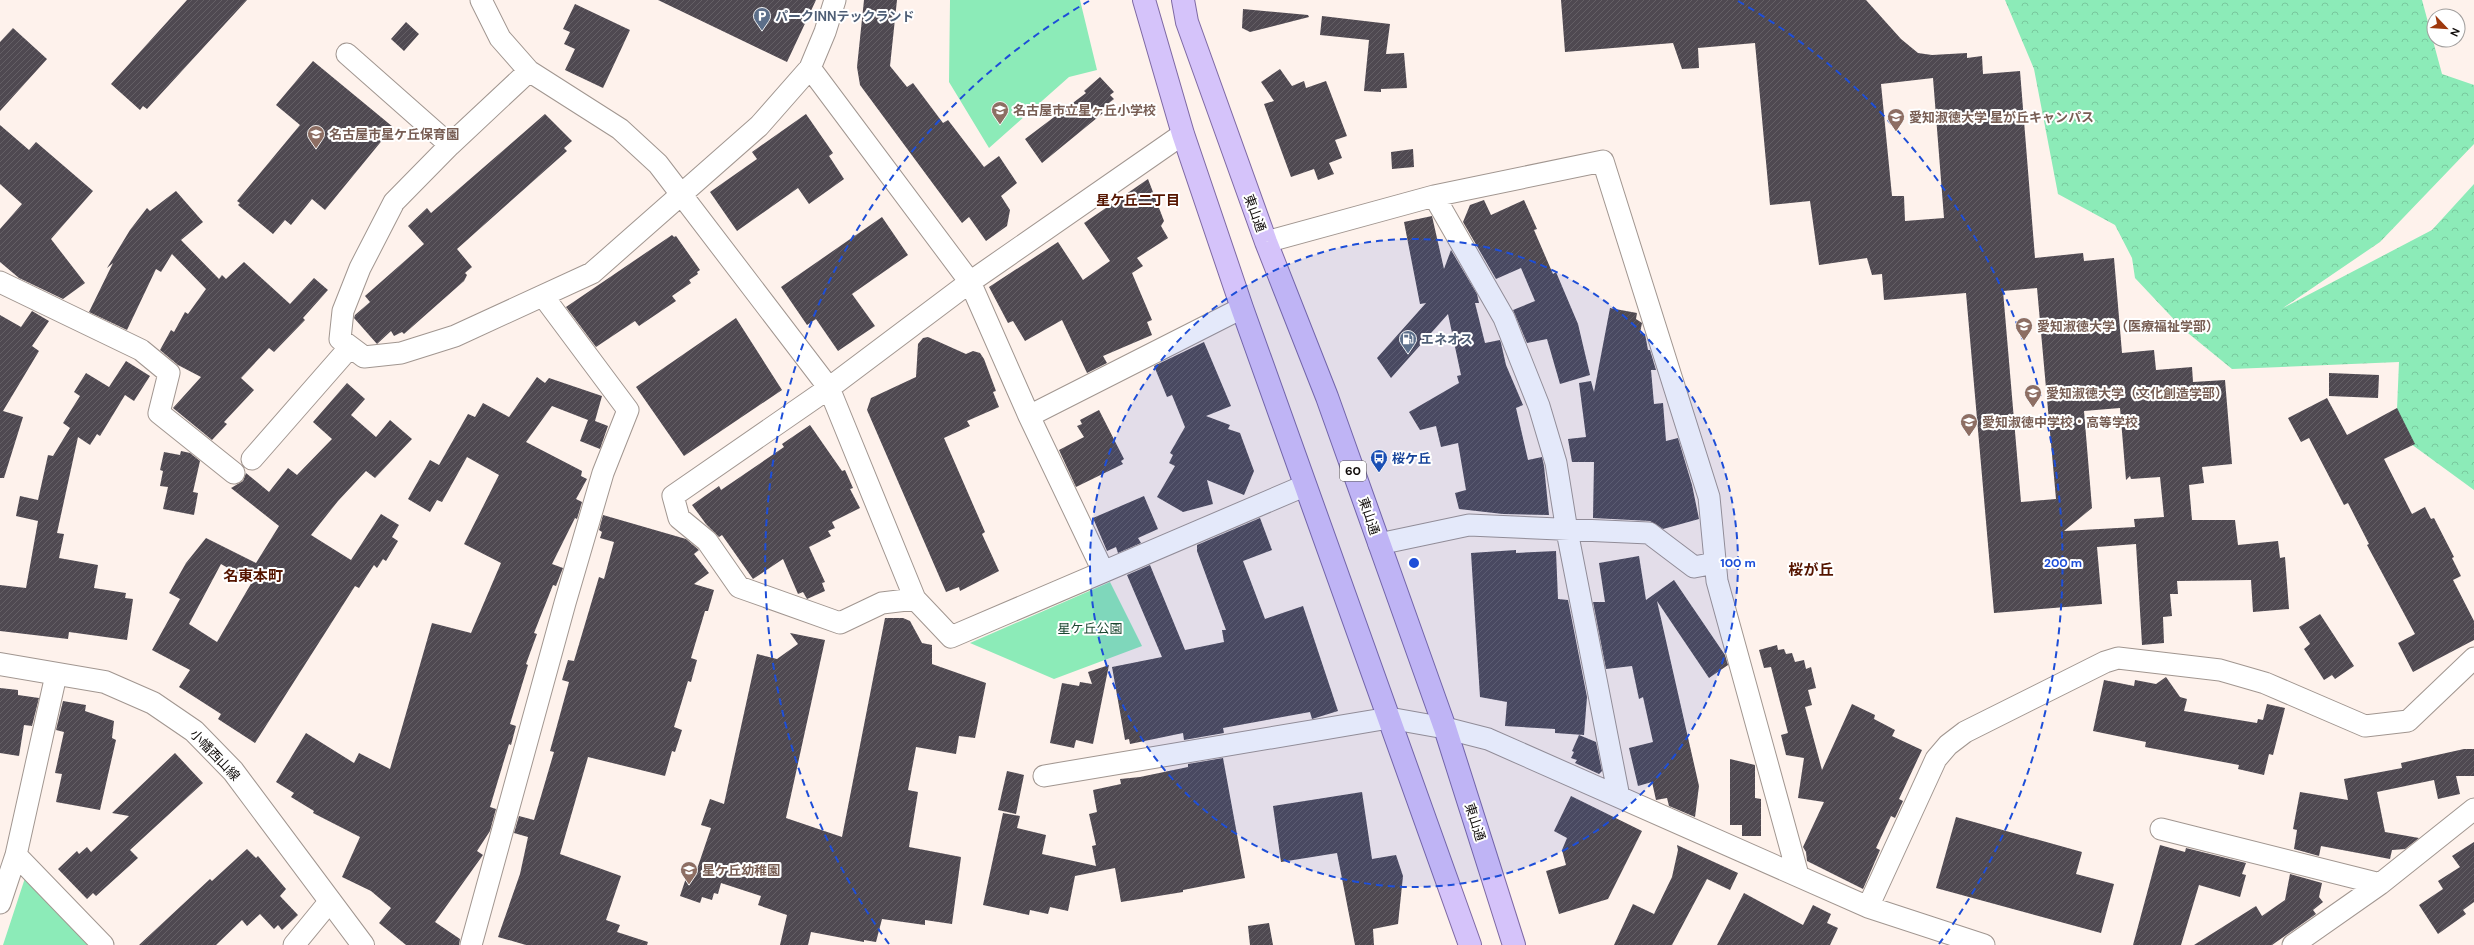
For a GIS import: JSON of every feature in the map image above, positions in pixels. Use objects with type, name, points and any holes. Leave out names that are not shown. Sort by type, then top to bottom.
[{"type":"main road","points":[[1144,0],[1183,134],[1242,308],[1304,486],[1390,718],[1468,944]]},
{"type":"main road","name":"東山通","points":[[1183,0],[1187,22],[1266,242],[1327,397],[1444,728],[1514,945]]},
{"type":"street","points":[[481,0],[500,38],[529,71],[620,129],[658,164],[680,196],[829,388],[914,599],[951,637],[1304,486]]},
{"type":"street","points":[[529,71],[450,145],[394,202],[373,241],[343,311],[340,339],[364,357],[401,353],[455,336],[592,273],[759,126],[810,68],[826,32],[834,0]]},
{"type":"street","points":[[347,54],[450,145]]},
{"type":"street","points":[[810,68],[970,282],[1029,416],[1103,571]]},
{"type":"street","points":[[914,599],[882,603],[840,623],[739,587],[707,541],[679,518],[673,496],[829,388],[970,282],[1183,134]]},
{"type":"street","points":[[1266,242],[1434,196],[1604,161],[1709,497],[1717,581],[1798,875]]},
{"type":"street","points":[[1434,196],[1504,318],[1539,406],[1556,463],[1567,531],[1619,797]]},
{"type":"street","points":[[0,282],[141,350],[169,373],[159,413],[234,473]]},
{"type":"street","points":[[471,945],[565,603],[603,473],[628,410],[543,296]]},
{"type":"street","points":[[1029,416],[1242,308]]},
{"type":"street","points":[[252,459],[350,346]]},
{"type":"street","points":[[1379,544],[1469,525],[1567,531],[1649,533],[1694,567],[1715,562]]},
{"type":"street","points":[[1868,907],[1936,759],[1948,745],[1965,732],[2105,662],[2118,658],[2220,670],[2265,683],[2366,726],[2408,721],[2474,658]]},
{"type":"street","name":"小幡西山線","points":[[0,664],[56,675],[105,682],[153,703],[194,731],[233,771],[363,945]]},
{"type":"street","points":[[0,903],[16,854],[56,675]]},
{"type":"street","points":[[1044,776],[1390,718],[1444,728],[1488,739],[1868,907],[1984,945]]},
{"type":"street","points":[[2293,945],[2380,884],[2474,809]]},
{"type":"street","points":[[2161,830],[2380,884]]},
{"type":"street","points":[[16,854],[103,945]]},
{"type":"street","points":[[294,945],[330,901]]},
{"type":"green space","points":[[950,0],[1080,0],[1097,70],[1069,77],[989,148],[949,82]]},
{"type":"green space","points":[[2005,0],[2422,0],[2426,15],[2426,48],[2435,48],[2442,74],[2474,85],[2474,144],[2380,242],[2283,308],[2432,230],[2474,184],[2474,490],[2396,433],[2399,362],[2232,369],[2183,329],[2135,278],[2132,258],[2115,225],[2058,194],[2034,69]]},
{"type":"green space","name":"星ケ丘公園","points":[[1110,582],[1142,646],[1054,679],[970,643]]},
{"type":"green space","points":[[26,875],[94,945],[3,945]]},
{"type":"building","points":[[187,0],[247,0],[147,109],[143,106],[140,110],[111,84]]},
{"type":"building","name":"パークINNテックランド","points":[[658,0],[816,0],[787,62]]},
{"type":"building","points":[[864,0],[897,0],[890,66],[907,87],[913,83],[943,123],[948,120],[984,167],[999,156],[1017,183],[1001,196],[1010,210],[1007,226],[986,241],[969,217],[962,223],[860,85],[857,67]]},
{"type":"building","points":[[1561,0],[1866,0],[1901,39],[1918,53],[1932,55],[1967,53],[1967,58],[1982,56],[1983,74],[2020,71],[2035,258],[2083,253],[2084,261],[2114,258],[2122,353],[2154,350],[2156,370],[2192,367],[2193,382],[2225,380],[2232,464],[2202,467],[2204,483],[2189,485],[2192,520],[2235,520],[2238,545],[2278,541],[2280,558],[2285,557],[2289,609],[2253,612],[2251,580],[2177,581],[2178,594],[2170,594],[2172,616],[2163,617],[2164,643],[2142,645],[2136,544],[2097,547],[2102,604],[1994,613],[1966,293],[1884,300],[1882,274],[1872,275],[1867,258],[1819,265],[1810,201],[1770,205],[1755,43],[1698,48],[1699,68],[1682,69],[1673,43],[1565,52]],"holes":[[[1933,78],[1944,218],[1905,221],[1904,196],[1892,196],[1881,84]],[[2037,288],[2056,499],[2021,502],[2003,291]],[[2120,408],[2126,480],[2130,476],[2131,479],[2160,477],[2164,517],[2134,519],[2135,527],[2064,531],[2092,508],[2084,411]]]},
{"type":"building","points":[[575,4],[630,30],[603,88],[565,70],[575,49],[564,44],[570,32],[563,29]]},
{"type":"building","points":[[1243,9],[1308,15],[1309,17],[1250,32],[1242,28]]},
{"type":"building","points":[[1322,16],[1390,24],[1386,54],[1404,53],[1407,88],[1381,89],[1381,92],[1364,91],[1369,40],[1320,35]]},
{"type":"building","points":[[406,22],[419,34],[404,51],[391,39]]},
{"type":"building","points":[[13,28],[47,59],[0,111],[0,42]]},
{"type":"building","points":[[313,61],[393,127],[325,210],[312,199],[291,225],[285,220],[273,234],[238,205],[240,203],[237,201],[300,125],[276,105]]},
{"type":"building","points":[[1280,69],[1292,86],[1304,81],[1306,88],[1326,81],[1347,136],[1335,140],[1342,158],[1329,163],[1334,174],[1318,180],[1314,169],[1291,177],[1264,104],[1274,101],[1261,82]]},
{"type":"building","points":[[1100,77],[1114,92],[1110,95],[1114,99],[1100,110],[1103,113],[1042,163],[1025,139],[1086,93],[1084,91]]},
{"type":"building","points":[[545,114],[572,141],[564,148],[567,151],[457,249],[472,267],[465,273],[467,275],[464,281],[404,334],[402,332],[394,336],[391,331],[377,344],[354,318],[355,315],[370,302],[365,296],[424,244],[408,226],[427,208],[431,213]]},
{"type":"building","points":[[806,114],[833,153],[829,156],[844,179],[809,204],[798,188],[737,231],[710,192],[757,159],[752,152]]},
{"type":"building","points":[[0,125],[29,150],[36,142],[93,191],[51,239],[85,283],[63,299],[19,278],[0,262],[0,229],[22,204],[0,184]]},
{"type":"building","points":[[1413,149],[1414,167],[1392,169],[1391,152]]},
{"type":"building","points":[[1148,179],[1164,221],[1161,226],[1168,238],[1137,258],[1143,266],[1132,273],[1152,320],[1147,322],[1152,335],[1103,356],[1107,363],[1087,373],[1062,320],[1025,341],[1013,321],[1008,323],[989,287],[1058,242],[1083,280],[1110,261],[1084,223]]},
{"type":"building","points":[[176,191],[203,222],[181,240],[219,279],[222,275],[226,279],[244,262],[290,304],[314,278],[328,290],[303,318],[305,320],[274,352],[269,348],[241,378],[254,390],[224,422],[227,424],[212,440],[173,408],[201,377],[178,365],[160,350],[171,330],[174,332],[185,312],[188,314],[206,289],[172,254],[161,272],[156,269],[127,330],[89,312],[113,263],[107,268],[130,230],[147,208],[150,211]]},
{"type":"building","points":[[1484,200],[1491,215],[1524,200],[1537,229],[1534,230],[1553,274],[1556,272],[1578,324],[1590,375],[1560,384],[1547,339],[1527,343],[1513,310],[1535,301],[1521,268],[1496,279],[1463,222],[1470,205]]},
{"type":"building","points":[[1432,216],[1444,269],[1451,250],[1477,294],[1479,303],[1475,303],[1485,343],[1500,340],[1506,365],[1523,405],[1516,408],[1528,460],[1542,457],[1549,515],[1503,514],[1459,509],[1455,493],[1466,490],[1458,443],[1441,447],[1436,426],[1420,430],[1409,412],[1459,383],[1457,376],[1461,375],[1448,314],[1391,378],[1377,358],[1426,303],[1420,304],[1404,222]]},
{"type":"building","points":[[882,217],[908,255],[852,294],[875,326],[838,351],[816,319],[807,325],[781,287]]},
{"type":"building","points":[[672,235],[674,237],[676,236],[700,270],[697,272],[698,274],[689,280],[691,283],[672,296],[676,301],[639,326],[635,321],[596,347],[566,307]]},
{"type":"building","points":[[1610,308],[1637,313],[1636,319],[1642,323],[1640,333],[1645,334],[1648,350],[1650,350],[1656,370],[1651,370],[1654,404],[1663,403],[1666,441],[1678,438],[1692,485],[1699,519],[1663,529],[1650,521],[1593,518],[1594,462],[1572,462],[1568,439],[1586,437],[1579,383],[1591,381],[1594,392]]},
{"type":"building","points":[[32,311],[49,321],[32,346],[39,351],[3,411],[23,417],[4,478],[0,478],[0,315],[21,327]]},
{"type":"building","points":[[736,318],[782,390],[684,456],[636,387]]},
{"type":"building","points":[[928,337],[966,354],[973,351],[980,353],[984,359],[996,391],[993,392],[999,407],[967,421],[970,426],[944,438],[985,532],[982,534],[999,571],[960,591],[959,587],[946,592],[867,410],[871,398],[916,377],[918,344],[923,338]]},
{"type":"building","points":[[1204,342],[1231,406],[1206,416],[1230,425],[1228,429],[1240,433],[1254,471],[1244,495],[1207,480],[1213,504],[1183,512],[1157,497],[1175,466],[1169,463],[1173,455],[1170,453],[1185,427],[1172,395],[1167,397],[1154,366]]},
{"type":"building","points":[[126,361],[150,376],[134,401],[125,395],[100,436],[97,434],[90,445],[78,437],[57,533],[64,534],[59,558],[98,565],[94,588],[126,593],[125,598],[133,599],[127,640],[69,632],[68,639],[0,631],[0,585],[26,588],[38,521],[16,516],[20,496],[38,500],[48,455],[53,456],[70,428],[63,423],[80,396],[74,392],[86,373],[109,387]]},
{"type":"building","points":[[2329,373],[2379,375],[2378,398],[2329,396]]},
{"type":"building","points":[[537,377],[545,383],[549,378],[602,396],[595,421],[608,426],[600,449],[580,441],[588,420],[552,406],[526,442],[582,471],[581,476],[587,479],[576,499],[582,502],[577,519],[575,518],[552,564],[563,568],[556,586],[553,585],[534,633],[537,634],[526,664],[528,665],[510,724],[516,726],[490,807],[496,809],[490,831],[477,851],[483,855],[435,922],[460,939],[459,945],[406,945],[379,923],[391,908],[371,891],[342,877],[360,837],[313,813],[314,811],[291,797],[294,793],[276,782],[306,733],[354,763],[359,753],[390,769],[432,623],[471,633],[501,563],[464,544],[499,475],[467,457],[442,502],[437,500],[430,512],[408,499],[430,460],[439,465],[468,414],[475,417],[483,403],[509,417]]},
{"type":"building","points":[[347,383],[365,399],[351,415],[376,437],[390,420],[412,439],[375,478],[366,471],[338,501],[311,535],[351,560],[381,514],[399,525],[392,537],[398,541],[386,561],[383,559],[377,568],[374,565],[359,588],[355,586],[255,743],[218,719],[221,714],[179,687],[190,670],[152,650],[180,599],[169,593],[186,563],[206,538],[256,563],[279,526],[231,488],[243,481],[246,473],[269,492],[288,468],[297,475],[332,439],[313,422]],"holes":[[[221,564],[252,582],[217,642],[189,624]]]},
{"type":"building","points":[[2327,398],[2347,435],[2397,408],[2415,444],[2384,459],[2412,514],[2425,507],[2431,519],[2434,518],[2454,557],[2452,558],[2461,576],[2453,580],[2474,621],[2474,640],[2413,672],[2398,643],[2415,634],[2367,545],[2369,544],[2348,503],[2344,505],[2309,438],[2301,442],[2288,418]]},
{"type":"building","points":[[1099,410],[1124,459],[1121,461],[1123,464],[1076,487],[1059,450],[1084,437],[1077,426],[1082,424],[1080,420]]},
{"type":"building","points":[[810,425],[842,471],[845,470],[853,488],[850,489],[860,508],[832,522],[835,528],[828,531],[831,536],[809,547],[825,582],[822,583],[825,591],[807,599],[803,592],[798,594],[783,559],[753,579],[722,535],[719,537],[706,524],[692,505],[719,486],[721,490],[784,447],[782,444]]},
{"type":"building","points":[[181,451],[190,453],[200,461],[193,492],[198,493],[194,515],[163,509],[168,487],[160,486],[163,471],[160,470],[164,452],[180,455]]},
{"type":"building","points":[[1144,496],[1158,529],[1138,538],[1141,543],[1118,553],[1116,547],[1107,551],[1093,518]]},
{"type":"building","points":[[603,515],[686,539],[699,550],[694,554],[709,573],[694,584],[714,590],[708,611],[705,611],[691,658],[697,660],[691,682],[688,681],[674,727],[682,730],[675,752],[672,751],[665,776],[588,757],[560,854],[621,876],[606,920],[620,925],[617,932],[648,942],[647,945],[526,945],[498,937],[520,874],[528,837],[514,833],[519,816],[534,820],[554,752],[550,751],[569,682],[562,680],[568,660],[574,661],[599,577],[604,579],[614,542],[600,538],[602,532],[599,530]]},
{"type":"building","points":[[1260,518],[1272,550],[1243,561],[1265,619],[1303,606],[1338,711],[1312,719],[1310,712],[1223,728],[1224,733],[1184,740],[1183,733],[1130,744],[1129,739],[1125,740],[1112,667],[1162,657],[1127,575],[1150,565],[1185,650],[1224,642],[1222,630],[1226,630],[1197,551],[1197,545]]},
{"type":"building","points":[[1516,550],[1516,553],[1556,551],[1558,599],[1568,600],[1587,697],[1584,735],[1555,733],[1555,729],[1505,726],[1507,702],[1480,697],[1471,553]]},
{"type":"building","points":[[1639,556],[1646,600],[1674,580],[1725,655],[1728,665],[1709,678],[1657,601],[1699,786],[1695,817],[1669,806],[1667,798],[1656,800],[1652,782],[1638,786],[1629,748],[1653,742],[1643,697],[1639,699],[1632,666],[1606,669],[1593,602],[1605,602],[1599,563]]},
{"type":"building","points":[[2320,614],[2354,666],[2335,679],[2332,675],[2324,680],[2304,649],[2310,644],[2299,627]]},
{"type":"building","points":[[885,618],[903,618],[910,621],[922,643],[932,645],[932,664],[986,683],[975,738],[959,736],[956,754],[916,747],[908,790],[918,792],[909,847],[961,857],[952,924],[925,920],[925,925],[882,919],[876,942],[864,940],[864,942],[811,932],[808,945],[780,945],[787,915],[758,905],[761,896],[721,883],[718,894],[714,893],[712,900],[702,897],[700,903],[680,896],[688,872],[695,875],[711,828],[701,825],[710,799],[724,804],[757,654],[777,659],[798,644],[790,633],[825,640],[786,818],[842,837]]},
{"type":"building","points":[[1777,645],[1778,650],[1784,649],[1786,654],[1792,653],[1795,662],[1804,660],[1806,669],[1811,667],[1816,688],[1808,690],[1812,705],[1805,707],[1822,770],[1852,704],[1875,715],[1874,719],[1895,730],[1892,736],[1922,750],[1899,799],[1903,801],[1895,818],[1891,816],[1876,848],[1880,850],[1863,889],[1807,861],[1806,852],[1803,847],[1824,802],[1798,798],[1804,758],[1786,755],[1781,735],[1788,733],[1771,667],[1764,668],[1759,650]]},
{"type":"building","points":[[1109,665],[1093,744],[1076,740],[1074,748],[1050,743],[1062,683],[1079,686],[1080,682],[1092,684],[1088,672]]},
{"type":"building","points":[[2166,677],[2180,697],[2187,699],[2184,711],[2257,723],[2258,719],[2263,720],[2267,704],[2285,708],[2273,755],[2269,754],[2264,775],[2238,769],[2239,765],[2145,747],[2146,742],[2093,731],[2104,680],[2134,686],[2135,680],[2156,684]]},
{"type":"building","points":[[0,688],[18,690],[18,695],[39,698],[32,726],[24,725],[19,756],[0,753]]},
{"type":"building","points":[[63,701],[86,705],[85,711],[114,721],[112,738],[116,740],[100,810],[56,802],[62,774],[55,773],[64,732],[56,730]]},
{"type":"building","points":[[1579,735],[1596,742],[1602,771],[1599,774],[1575,763],[1577,760],[1571,758],[1574,752],[1572,751]]},
{"type":"building","points":[[2464,749],[2474,749],[2474,776],[2456,776],[2460,794],[2438,799],[2434,780],[2377,792],[2385,832],[2419,838],[2405,849],[2392,850],[2390,859],[2321,846],[2319,856],[2294,849],[2297,830],[2293,829],[2300,792],[2348,800],[2344,779],[2402,768],[2401,763]]},
{"type":"building","points":[[175,753],[203,783],[130,850],[138,858],[96,896],[93,893],[87,899],[58,869],[77,851],[79,854],[87,847],[91,852],[129,816],[112,813]]},
{"type":"building","points":[[1223,758],[1245,878],[1183,890],[1183,892],[1121,902],[1115,868],[1075,876],[1068,911],[1050,907],[1048,914],[1030,910],[1029,915],[983,905],[1003,813],[1020,816],[1017,828],[1046,835],[1042,854],[1096,866],[1092,846],[1096,845],[1089,814],[1097,812],[1093,790],[1121,784],[1120,779],[1140,777],[1188,767],[1188,764]]},
{"type":"building","points":[[1730,759],[1755,765],[1755,798],[1761,799],[1761,836],[1742,836],[1742,825],[1730,825]]},
{"type":"building","points":[[1007,771],[1024,775],[1016,814],[998,810]]},
{"type":"building","points":[[1362,792],[1372,859],[1396,855],[1403,876],[1398,924],[1373,929],[1374,945],[1355,945],[1337,853],[1281,862],[1273,806]]},
{"type":"building","points":[[1571,796],[1642,831],[1608,899],[1559,914],[1546,871],[1566,865],[1562,850],[1567,838],[1554,831]]},
{"type":"building","points":[[1956,817],[2082,852],[2076,874],[2114,884],[2101,933],[1936,888]]},
{"type":"building","points":[[2474,842],[2474,902],[2463,910],[2466,914],[2438,934],[2419,905],[2443,889],[2438,881],[2460,867],[2452,856]]},
{"type":"building","points":[[1677,845],[1738,873],[1730,890],[1707,879],[1672,945],[1614,945],[1633,904],[1654,914],[1672,877],[1678,850]]},
{"type":"building","points":[[2160,845],[2185,852],[2186,848],[2246,863],[2242,874],[2246,875],[2240,897],[2199,885],[2181,945],[2133,945]]},
{"type":"building","points":[[247,849],[256,858],[258,856],[286,889],[280,896],[298,915],[282,930],[278,925],[274,929],[260,914],[247,926],[242,920],[216,945],[139,945],[210,879],[212,881]]},
{"type":"building","points":[[2290,874],[2322,883],[2319,897],[2323,902],[2313,910],[2316,914],[2272,945],[2194,945],[2256,906],[2262,916],[2285,900]]},
{"type":"building","points":[[1744,893],[1803,925],[1813,905],[1831,914],[1827,923],[1838,928],[1830,945],[1717,945]]},
{"type":"building","points":[[1269,923],[1273,945],[1250,945],[1248,926]]},
{"type":"place","name":"パークINNテックランド","points":[[762,31]]},
{"type":"place","name":"名古屋市立星ヶ丘小学校","points":[[1000,125]]},
{"type":"place","name":"愛知淑徳大学 星が丘キャンパス","points":[[1896,132]]},
{"type":"place","name":"名古屋市星ケ丘保育園","points":[[316,149]]},
{"type":"place","name":"愛知淑徳大学（医療福祉学部）","points":[[2024,341]]},
{"type":"place","name":"エネオス","points":[[1408,354]]},
{"type":"place","name":"愛知淑徳大学（文化創造学部）","points":[[2033,408]]},
{"type":"place","name":"愛知淑徳中学校・高等学校","points":[[1969,437]]},
{"type":"place","name":"桜ケ丘","points":[[1379,473]]},
{"type":"place","name":"星ケ丘幼稚園","points":[[689,885]]},
{"type":"district","name":"星ケ丘二丁目","points":[[1138,200]]},
{"type":"district","name":"桜が丘","points":[[1811,570]]},
{"type":"district","name":"名東本町","points":[[253,576]]}]
